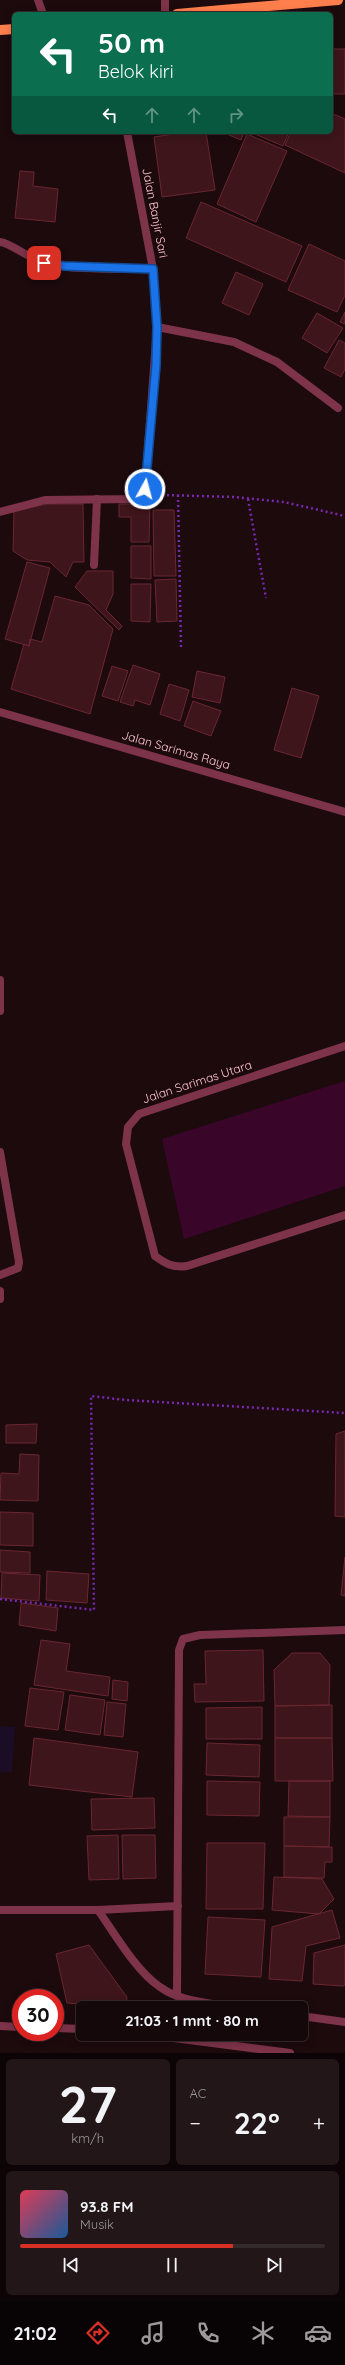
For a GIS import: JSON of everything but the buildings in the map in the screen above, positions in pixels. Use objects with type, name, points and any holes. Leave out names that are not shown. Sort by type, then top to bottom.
[{"type":"main road","points":[[200,12],[338,0]]},
{"type":"main road","points":[[0,30],[12,29]]},
{"type":"street","points":[[38,0],[42,12]]},
{"type":"street","points":[[165,0],[165,12]]},
{"type":"street","name":"Jalan Banjir Sari","points":[[128,134],[153,269],[157,327],[143,492]]},
{"type":"street","points":[[0,242],[5,243],[25,256],[44,263],[64,266],[153,269]]},
{"type":"street","points":[[157,327],[234,342],[276,362],[338,408]]},
{"type":"street","points":[[0,512],[46,500],[137,499],[143,492]]},
{"type":"street","points":[[94,565],[96,499]]},
{"type":"street","name":"Jalan Sarimas Raya","points":[[0,712],[345,812]]},
{"type":"street","points":[[0,980],[0,1011]]},
{"type":"street","name":"Jalan Sarimas Utara","points":[[345,1046],[139,1114],[128,1127],[126,1144],[155,1256],[166,1265],[178,1267],[187,1266],[345,1215]]},
{"type":"street","points":[[0,1152],[19,1262],[18,1268],[0,1275]]},
{"type":"street","points":[[0,1291],[0,1299]]},
{"type":"street","points":[[177,1996],[179,1650],[183,1639],[200,1634],[345,1630]]},
{"type":"street","points":[[0,1910],[98,1910],[178,1906]]},
{"type":"street","points":[[98,1910],[142,1969],[159,1987],[177,1996],[204,2001]]},
{"type":"street","points":[[308,2017],[344,2020]]},
{"type":"street","points":[[0,2026],[12,2027]]},
{"type":"street","points":[[64,2028],[76,2028]]},
{"type":"street","points":[[197,2041],[290,2053]]},
{"type":"path","points":[[143,492],[284,502],[345,516]]},
{"type":"path","points":[[178,495],[181,648]]},
{"type":"path","points":[[248,499],[266,598]]},
{"type":"path","points":[[0,1599],[94,1610],[91,1396],[126,1400],[345,1413]]},
{"type":"shaded area","points":[[345,1081],[345,1186],[184,1239],[162,1139]]},
{"type":"shaded area","points":[[0,1726],[15,1727],[12,1772],[0,1772]]},
{"type":"route","points":[[44,263],[64,266],[153,269],[157,327],[156,365],[145,489]]}]
